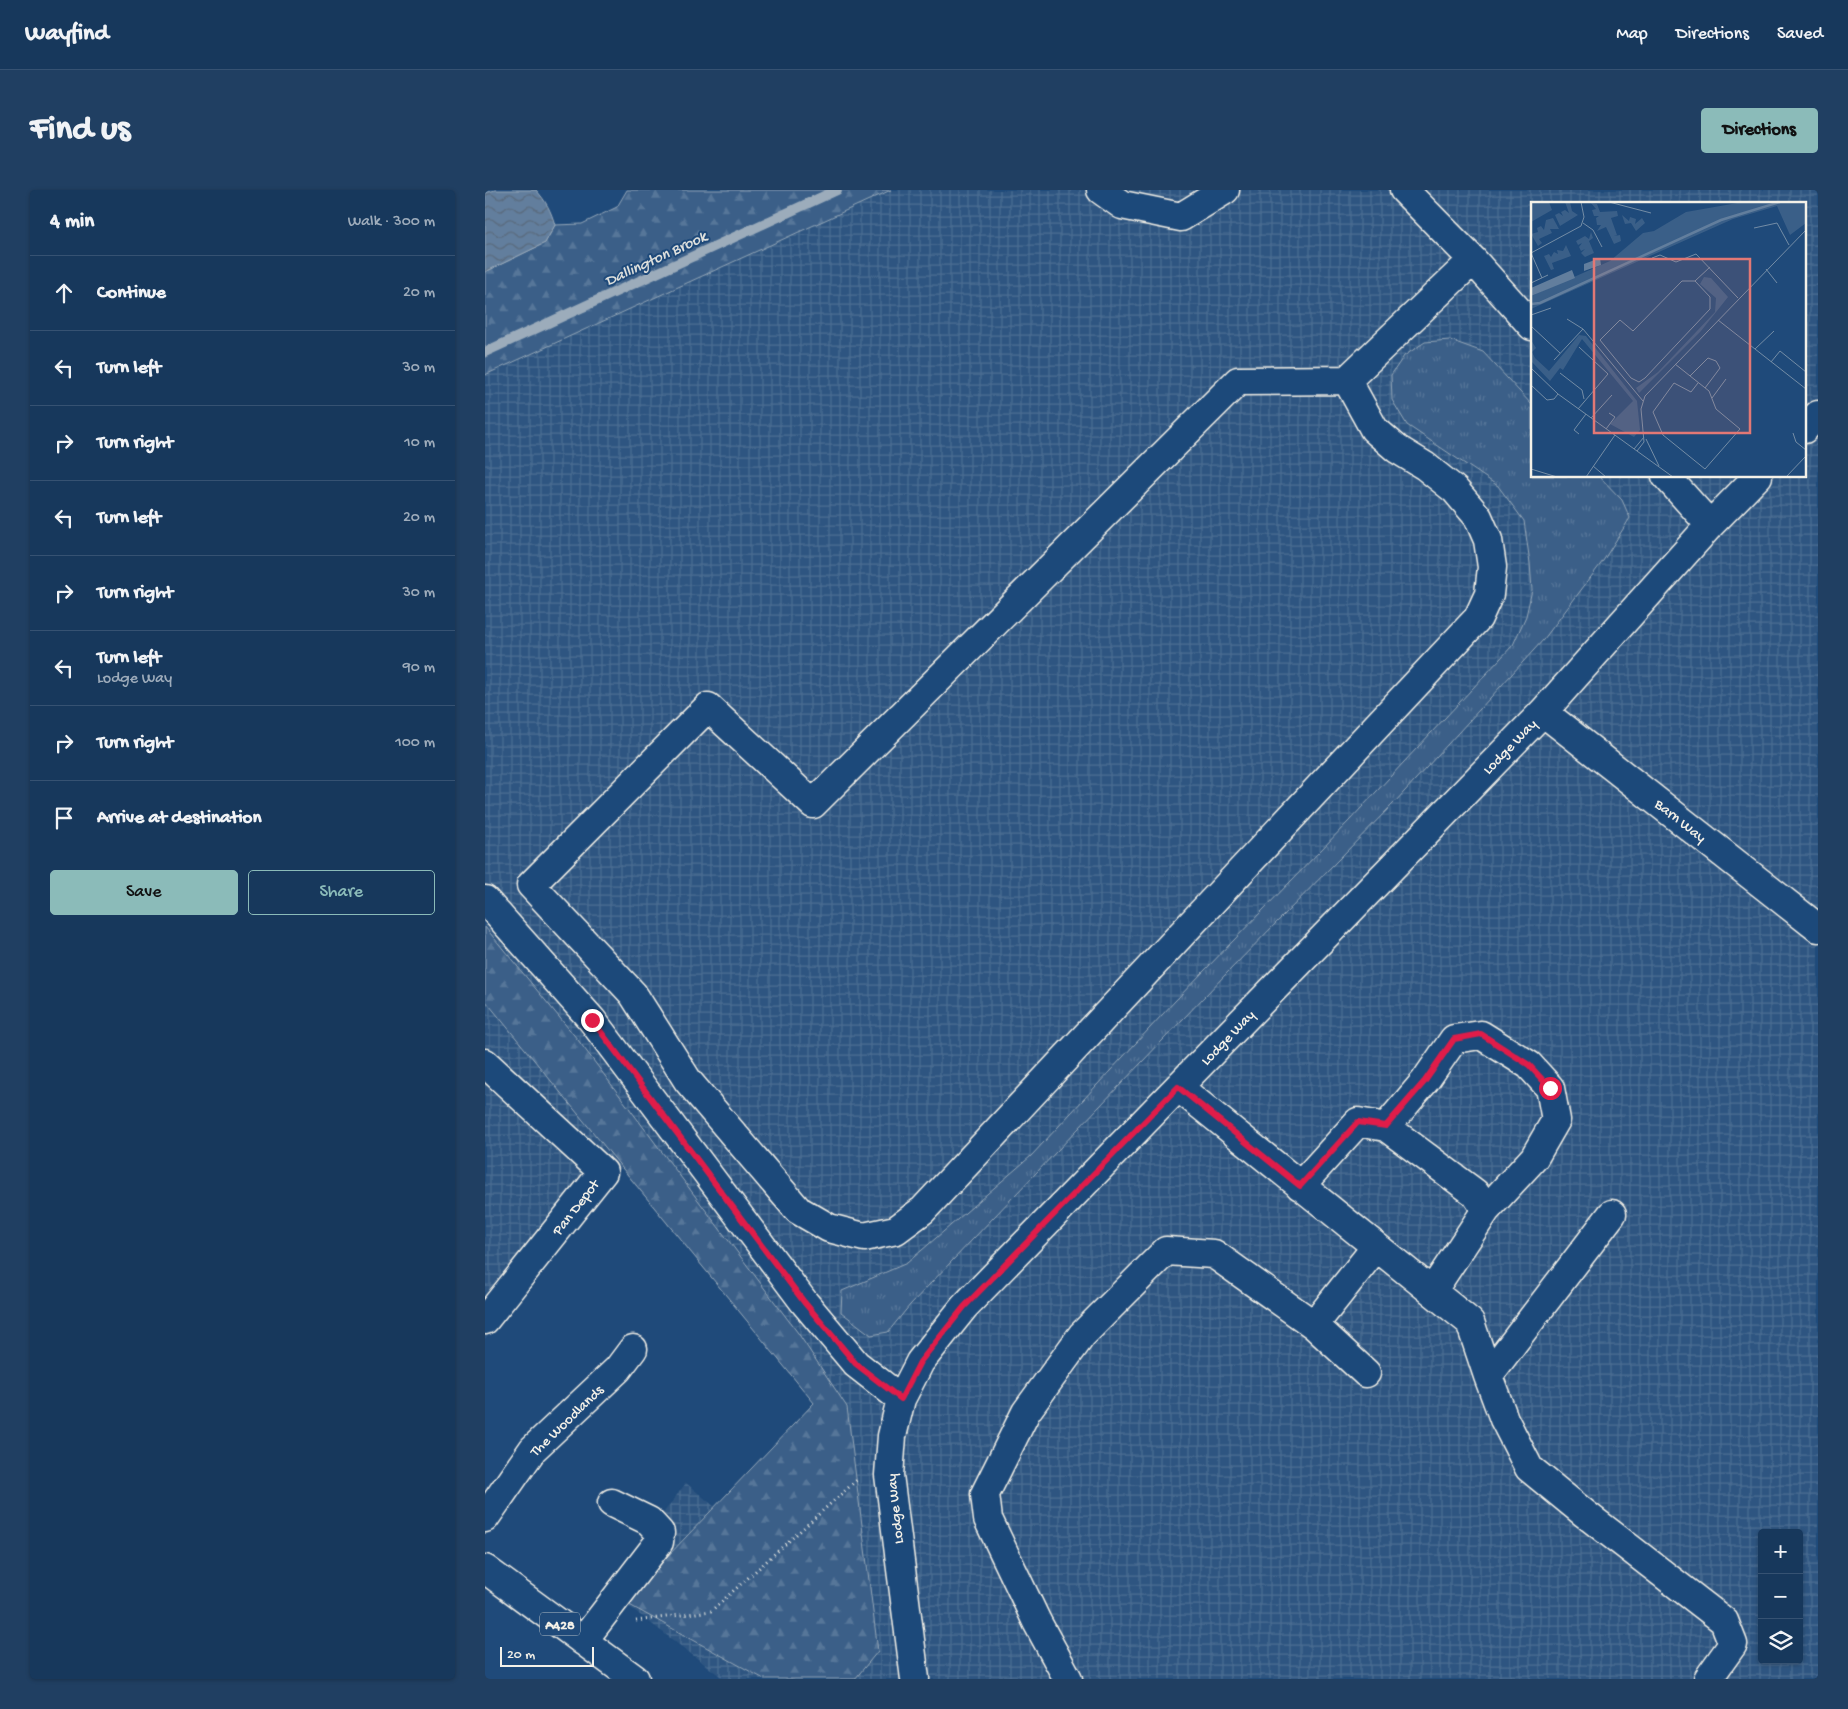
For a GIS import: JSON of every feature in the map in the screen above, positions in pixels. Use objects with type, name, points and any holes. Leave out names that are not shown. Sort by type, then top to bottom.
[{"type":"street","points":[[1101,190],[1122,205],[1181,217],[1225,190]]},
{"type":"street","points":[[1404,190],[1473,260],[1531,325]]},
{"type":"street","points":[[1347,380],[1374,429],[1397,449],[1425,466],[1455,490],[1478,517],[1489,540],[1492,567],[1489,594],[1478,618],[923,1210],[896,1230],[864,1237],[829,1228],[798,1210],[688,1080],[633,994],[531,884],[708,707],[813,804],[1238,381],[1347,380],[1473,260]]},
{"type":"street","points":[[1805,428],[1818,415]]},
{"type":"street","points":[[1668,478],[1710,525]]},
{"type":"street","name":"Lodge Way","points":[[915,1679],[889,1475],[892,1436],[901,1399],[920,1362],[964,1307],[1543,712],[1710,525],[1755,478]]},
{"type":"street","name":"Barn Way","points":[[1543,712],[1818,928]]},
{"type":"street","points":[[485,900],[592,1020],[804,1302],[856,1364],[901,1399]]},
{"type":"street","points":[[1386,1126],[1425,1081],[1454,1039],[1481,1034],[1529,1065],[1550,1088],[1556,1120],[1534,1158],[1486,1210],[1433,1290]]},
{"type":"street","name":"Pan Depot","points":[[485,1063],[603,1172],[485,1320]]},
{"type":"street","points":[[1178,1087],[1376,1247],[1433,1290],[1470,1322],[1487,1376],[1504,1419],[1529,1468],[1584,1513],[1724,1620],[1733,1644],[1708,1679]]},
{"type":"street","points":[[1300,1186],[1358,1122],[1386,1126],[1475,1193],[1486,1210]]},
{"type":"street","points":[[1487,1376],[1612,1214]]},
{"type":"street","points":[[1314,1325],[1376,1247]]},
{"type":"street","points":[[1068,1679],[1037,1622],[988,1519],[985,1494],[1026,1412],[1082,1335],[1167,1252],[1214,1254],[1314,1325],[1366,1373]]},
{"type":"street","name":"The Woodlands","points":[[485,1518],[533,1448],[618,1369],[633,1349]]},
{"type":"street","points":[[583,1641],[659,1542],[660,1533],[649,1521],[612,1503]]},
{"type":"street","name":"A428","points":[[485,1569],[635,1679]]},
{"type":"path","points":[[635,1622],[711,1611],[859,1478]]},
{"type":"shaded area","points":[[891,190],[1818,190],[1818,1679],[724,1679],[606,1589],[686,1483],[715,1507],[814,1403],[621,1168],[485,1339],[485,375]]},
{"type":"green space","points":[[627,190],[891,190],[485,375],[485,272],[545,243],[555,225],[582,224],[617,207]]},
{"type":"green space","points":[[1450,340],[1483,352],[1531,404],[1531,478],[1601,478],[1622,500],[1630,518],[1603,561],[1544,639],[1394,803],[1226,974],[910,1305],[888,1332],[871,1335],[841,1312],[842,1291],[907,1263],[1031,1156],[1175,1001],[1349,821],[1513,645],[1526,616],[1532,590],[1524,521],[1498,486],[1407,425],[1392,400],[1391,375],[1404,356],[1425,342]]},
{"type":"green space","points":[[485,927],[578,1040],[798,1333],[847,1407],[878,1651],[855,1679],[764,1679],[624,1602],[814,1403],[485,1000]]},
{"type":"water","points":[[495,190],[536,190],[548,206],[555,225],[545,243],[485,272],[485,193]]},
{"type":"waterway","name":"Dallington Brook","points":[[485,352],[837,190]]},
{"type":"route","points":[[592,1020],[804,1302],[856,1364],[901,1399],[920,1362],[964,1307],[1178,1087],[1300,1186],[1358,1122],[1386,1126],[1425,1081],[1454,1039],[1481,1034],[1529,1065],[1550,1088]]}]
